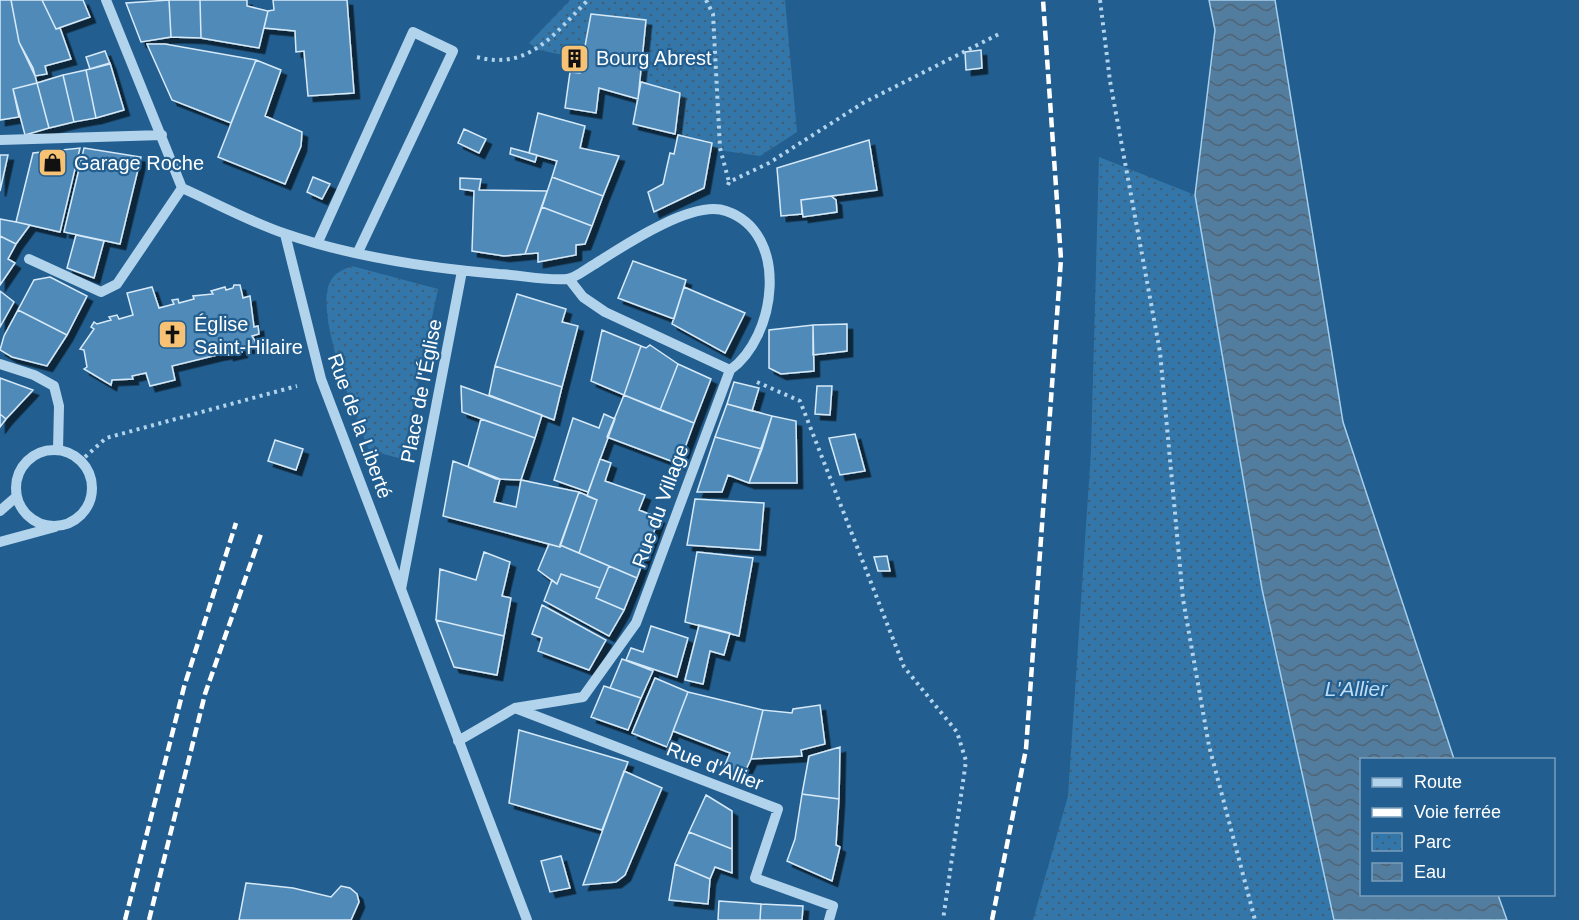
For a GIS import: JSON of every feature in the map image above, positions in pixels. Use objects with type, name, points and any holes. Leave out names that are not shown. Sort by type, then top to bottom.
[{"type":"street","points":[[105,0],[182,188],[285,234],[357,252],[462,271],[569,279],[653,228],[700,211],[725,210]]},
{"type":"street","points":[[318,242],[413,32],[453,51],[357,252]]},
{"type":"street","points":[[0,140],[162,135]]},
{"type":"street","points":[[29,259],[101,292],[117,284],[182,188]]},
{"type":"street","name":"Rue du Village","points":[[458,741],[515,708],[583,697],[636,623],[730,370],[742,361],[762,324],[771,281],[764,246],[749,222],[725,210]]},
{"type":"street","name":"Rue de la Liberté","points":[[285,234],[321,379],[527,920]]},
{"type":"street","name":"Place de l'Église","points":[[401,590],[462,271]]},
{"type":"street","points":[[569,279],[583,297],[605,312],[730,370]]},
{"type":"street","points":[[0,364],[34,375],[54,386],[59,406],[58,450]]},
{"type":"street","points":[[0,542],[60,526],[81,515],[88,505],[91,482],[80,460],[58,450],[40,452],[24,463],[18,473],[16,497],[28,517],[38,523],[60,526]]},
{"type":"street","points":[[0,511],[16,497]]},
{"type":"street","name":"Rue d'Allier","points":[[515,708],[778,809],[755,878],[833,906],[829,920]]},
{"type":"path","points":[[453,51],[491,61],[539,50],[588,0]]},
{"type":"path","points":[[706,0],[713,14],[720,148],[729,182],[725,210]]},
{"type":"path","points":[[1100,0],[1110,81],[1160,352],[1183,599],[1209,746],[1255,920]]},
{"type":"path","points":[[729,182],[769,163],[863,103],[1001,33]]},
{"type":"path","points":[[730,370],[800,401],[904,667],[957,732],[966,761],[943,920]]},
{"type":"path","points":[[80,460],[106,438],[321,379]]},
{"type":"green space","points":[[570,0],[785,0],[797,132],[760,156],[711,149],[712,143],[675,134],[680,93],[641,82],[645,20],[591,14],[584,52],[573,50],[568,56],[539,50],[529,43]]},
{"type":"green space","points":[[1099,157],[1195,195],[1262,589],[1334,920],[1033,920],[1068,796],[1091,451]]},
{"type":"green space","points":[[352,266],[438,289],[402,459],[369,450],[347,391],[332,340],[327,297],[330,282],[342,270]]},
{"type":"water","name":"L'Allier","points":[[1209,0],[1275,0],[1343,422],[1454,758],[1360,758],[1360,896],[1498,896],[1507,920],[1334,920],[1262,589],[1195,195],[1215,30]]},
{"type":"building","points":[[0,0],[11,0],[19,42],[33,68],[37,83],[13,89],[19,117],[0,120]]},
{"type":"building","points":[[11,0],[42,0],[56,29],[60,28],[71,59],[45,66],[47,74],[35,76],[19,42]]},
{"type":"building","points":[[42,0],[83,0],[90,17],[56,29]]},
{"type":"building","points":[[169,0],[171,37],[141,42],[126,3]]},
{"type":"building","points":[[169,0],[200,0],[201,38],[171,37]]},
{"type":"building","points":[[200,0],[247,0],[247,6],[268,11],[259,48],[201,38]]},
{"type":"building","points":[[273,0],[347,0],[354,93],[308,96],[304,51],[296,52],[295,31],[264,28],[268,11],[274,10]]},
{"type":"building","points":[[591,14],[646,20],[638,99],[599,88],[596,113],[565,108],[570,72],[580,73]]},
{"type":"building","points":[[147,44],[165,44],[256,60],[231,123],[172,100]]},
{"type":"building","name":"Bourg Abrest","points":[[573,50],[581,51],[578,67],[570,65]]},
{"type":"building","points":[[981,50],[982,68],[966,70],[965,52]]},
{"type":"building","points":[[105,51],[110,64],[90,69],[86,57]]},
{"type":"building","points":[[256,60],[281,70],[265,116],[302,132],[301,146],[285,184],[218,157]]},
{"type":"building","points":[[110,63],[124,110],[96,118],[86,70]]},
{"type":"building","points":[[86,70],[96,118],[74,122],[63,75]]},
{"type":"building","points":[[63,75],[74,122],[49,128],[37,83]]},
{"type":"building","points":[[641,82],[680,93],[675,134],[633,124]]},
{"type":"building","points":[[37,83],[49,128],[25,135],[13,89]]},
{"type":"building","points":[[538,113],[585,126],[580,148],[619,156],[603,196],[552,177],[557,161],[529,153]]},
{"type":"building","points":[[464,129],[486,139],[479,153],[458,143]]},
{"type":"building","points":[[678,135],[712,143],[704,188],[654,212],[648,192],[663,184],[670,153],[674,154]]},
{"type":"building","points":[[869,140],[877,190],[801,200],[802,214],[781,216],[777,168]]},
{"type":"building","points":[[80,148],[60,232],[16,222],[33,153]]},
{"type":"building","points":[[84,148],[141,157],[120,244],[64,232]]},
{"type":"building","points":[[511,148],[537,155],[535,162],[510,154]]},
{"type":"building","points":[[0,155],[8,155],[0,191]]},
{"type":"building","points":[[313,177],[330,184],[322,199],[307,192]]},
{"type":"building","points":[[552,177],[603,196],[592,226],[542,207]]},
{"type":"building","points":[[460,178],[481,179],[479,190],[547,191],[525,254],[504,256],[472,251],[474,191],[460,189]]},
{"type":"building","points":[[831,196],[836,200],[837,212],[803,217],[801,200]]},
{"type":"building","points":[[542,207],[592,226],[585,244],[576,245],[576,255],[538,262],[538,253],[525,254]]},
{"type":"building","points":[[0,219],[30,225],[16,244],[0,236]]},
{"type":"building","points":[[76,235],[104,241],[94,278],[67,268]]},
{"type":"building","points":[[0,236],[16,244],[8,259],[15,263],[0,285]]},
{"type":"building","points":[[633,261],[686,280],[674,319],[618,298]]},
{"type":"building","points":[[50,277],[87,296],[67,335],[18,310],[34,280]]},
{"type":"building","name":"Église Saint-Hilaire","points":[[234,285],[240,285],[243,298],[250,296],[254,327],[258,326],[259,334],[252,336],[258,346],[241,349],[242,352],[217,355],[172,366],[175,380],[150,386],[146,373],[132,376],[133,379],[112,380],[111,385],[84,369],[87,367],[84,350],[80,349],[94,329],[91,327],[94,322],[97,324],[111,320],[109,317],[117,315],[119,319],[133,315],[127,293],[152,287],[159,308],[174,304],[172,300],[178,299],[179,303],[194,299],[193,296],[213,294],[211,291],[225,287],[226,290],[233,288]]},
{"type":"building","points":[[684,287],[745,313],[725,353],[672,324]]},
{"type":"building","points":[[0,291],[14,302],[0,327]]},
{"type":"building","points":[[517,294],[566,309],[562,322],[578,326],[562,387],[495,366]]},
{"type":"building","points":[[18,310],[67,335],[47,366],[12,357],[0,350],[4,336]]},
{"type":"building","points":[[847,324],[847,351],[813,355],[813,325]]},
{"type":"building","points":[[813,325],[814,371],[781,374],[769,368],[769,330]]},
{"type":"building","points":[[602,330],[641,346],[624,395],[591,381]]},
{"type":"building","points":[[650,345],[678,364],[660,410],[624,395],[641,346],[646,348]]},
{"type":"building","points":[[678,364],[711,379],[694,423],[660,410]]},
{"type":"building","points":[[495,366],[562,387],[554,420],[489,395]]},
{"type":"building","points":[[0,378],[33,390],[6,419],[0,414]]},
{"type":"building","points":[[734,382],[759,388],[752,411],[727,404]]},
{"type":"building","points":[[461,386],[542,415],[535,438],[462,412]]},
{"type":"building","points":[[817,386],[832,386],[830,415],[815,414]]},
{"type":"building","points":[[624,395],[694,423],[679,464],[607,437]]},
{"type":"building","points":[[727,404],[772,416],[762,449],[715,437]]},
{"type":"building","points":[[0,414],[6,419],[0,427]]},
{"type":"building","points":[[604,414],[615,419],[588,492],[554,480],[573,418],[599,428]]},
{"type":"building","points":[[772,416],[796,421],[797,483],[749,483]]},
{"type":"building","points":[[481,419],[535,438],[521,480],[496,479],[468,467]]},
{"type":"building","points":[[855,434],[865,471],[840,475],[829,438]]},
{"type":"building","points":[[715,437],[762,449],[749,483],[728,475],[722,492],[697,492]]},
{"type":"building","points":[[275,440],[303,449],[296,470],[268,461]]},
{"type":"building","points":[[600,459],[611,463],[605,481],[645,495],[639,510],[659,518],[637,578],[579,553],[597,500],[587,496]]},
{"type":"building","points":[[453,461],[500,479],[494,502],[516,507],[521,480],[579,492],[560,547],[443,516]]},
{"type":"building","points":[[579,492],[597,500],[579,553],[560,545]]},
{"type":"building","points":[[695,499],[764,503],[760,550],[687,545]]},
{"type":"building","points":[[549,544],[560,547],[560,545],[609,566],[600,588],[561,574],[557,584],[538,570]]},
{"type":"building","points":[[484,552],[510,562],[502,596],[511,598],[504,636],[436,620],[440,569],[476,580]]},
{"type":"building","points":[[697,552],[753,558],[739,636],[685,622]]},
{"type":"building","points":[[887,556],[890,571],[878,571],[874,557]]},
{"type":"building","points":[[609,566],[637,578],[624,610],[596,598]]},
{"type":"building","points":[[561,574],[600,588],[596,598],[624,610],[609,636],[544,601],[552,580],[557,584]]},
{"type":"building","points":[[542,605],[606,640],[589,670],[538,651],[542,638],[532,634]]},
{"type":"building","points":[[436,620],[504,636],[497,675],[454,667]]},
{"type":"building","points":[[699,625],[730,633],[724,655],[710,651],[703,684],[685,680]]},
{"type":"building","points":[[651,626],[688,638],[677,677],[626,660],[631,648],[643,652]]},
{"type":"building","points":[[622,659],[653,671],[641,698],[610,688]]},
{"type":"building","points":[[655,678],[688,692],[667,747],[632,733]]},
{"type":"building","points":[[604,686],[641,698],[628,730],[591,717]]},
{"type":"building","points":[[688,692],[763,710],[751,759],[741,780],[722,772],[730,753],[673,731]]},
{"type":"building","points":[[820,705],[825,744],[801,750],[802,756],[751,759],[763,710],[792,713],[793,709]]},
{"type":"building","points":[[519,730],[628,762],[602,830],[509,803]]},
{"type":"building","points":[[840,747],[839,799],[802,794],[809,756]]},
{"type":"building","points":[[624,771],[662,788],[625,875],[616,882],[583,885]]},
{"type":"building","points":[[802,794],[839,799],[836,845],[840,847],[832,881],[787,861],[795,839]]},
{"type":"building","points":[[706,795],[732,811],[732,849],[689,832]]},
{"type":"building","points":[[689,832],[732,849],[732,873],[715,867],[710,879],[675,864]]},
{"type":"building","points":[[561,856],[570,888],[550,892],[541,861]]},
{"type":"building","points":[[675,864],[710,879],[708,904],[669,900]]},
{"type":"building","points":[[246,883],[293,888],[331,897],[341,886],[350,888],[357,894],[359,902],[351,920],[239,920]]},
{"type":"building","points":[[719,901],[761,904],[760,920],[718,920]]},
{"type":"building","points":[[761,904],[803,906],[802,920],[760,920]]},
{"type":"railway","points":[[992,920],[1026,749],[1061,259],[1043,0]]},
{"type":"railway","points":[[125,920],[184,687],[236,523]]},
{"type":"railway","points":[[149,920],[205,694],[262,531]]},
{"type":"place","name":"Bourg Abrest","points":[[575,58]]},
{"type":"place","name":"Garage Roche","points":[[53,163]]},
{"type":"place","name":"Église Saint-Hilaire","points":[[173,335]]}]
